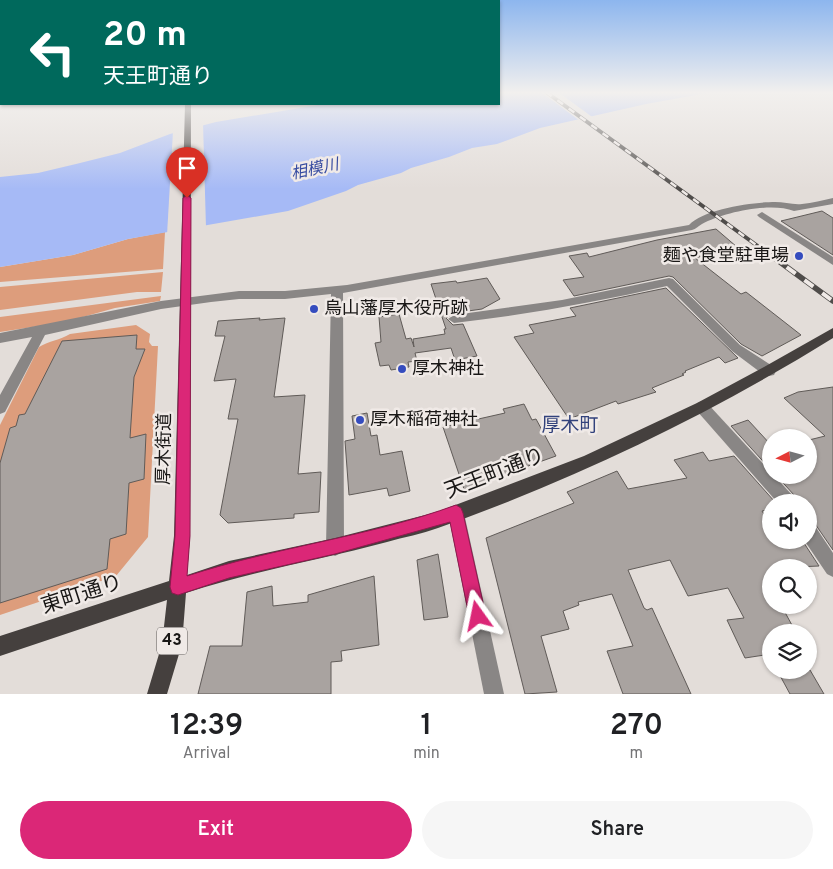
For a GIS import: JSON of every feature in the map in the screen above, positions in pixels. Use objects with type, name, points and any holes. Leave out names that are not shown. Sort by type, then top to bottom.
[{"type":"main road","name":"厚木街道","points":[[178,587],[182,536],[188,124]]},
{"type":"main road","name":"天王町通り","points":[[178,587],[229,570],[335,546],[437,520],[456,513],[589,461],[702,407],[769,371],[833,332]]},
{"type":"main road","name":"東町通り","points":[[0,646],[178,587]]},
{"type":"main road","name":"43","points":[[157,694],[172,644],[178,587]]},
{"type":"street","points":[[833,201],[762,215],[833,262]]},
{"type":"street","points":[[0,338],[41,331],[115,314],[211,298],[336,290],[456,271],[692,227],[697,222],[741,208],[791,205],[801,207]]},
{"type":"street","points":[[454,319],[504,314],[618,294],[669,282],[736,348],[769,371]]},
{"type":"street","points":[[335,546],[336,290]]},
{"type":"street","points":[[0,408],[41,331]]},
{"type":"street","points":[[702,407],[780,494]]},
{"type":"street","points":[[456,513],[494,694]]},
{"type":"street","points":[[817,544],[833,568]]},
{"type":"shaded area","points":[[165,232],[163,269],[0,282],[0,267],[73,255],[128,239]]},
{"type":"shaded area","points":[[163,272],[161,292],[137,292],[0,310],[0,287]]},
{"type":"shaded area","points":[[161,296],[160,301],[115,308],[65,322],[0,332],[0,317]]},
{"type":"shaded area","points":[[136,325],[150,334],[149,342],[152,346],[158,346],[148,537],[116,576],[0,615],[0,425],[39,347],[70,334]]},
{"type":"water","name":"相模川","points":[[207,124],[556,124],[540,128],[497,144],[472,148],[401,173],[358,185],[288,211],[128,239],[73,255],[0,267],[0,177],[38,173],[120,153],[170,134]]},
{"type":"pier","points":[[203,124],[206,228],[167,235],[173,131]]},
{"type":"building","points":[[822,211],[833,218],[833,255],[781,221]]},
{"type":"building","points":[[716,229],[737,247],[695,258],[741,294],[746,292],[801,335],[762,356],[741,344],[673,277],[669,276],[574,296],[563,280],[584,277],[569,256],[587,253],[589,257],[657,240]]},
{"type":"building","points":[[487,278],[500,299],[482,309],[454,313],[446,318],[453,325],[463,324],[477,356],[455,360],[451,348],[415,353],[417,361],[408,362],[409,367],[391,370],[389,365],[380,366],[375,343],[381,342],[379,317],[399,314],[406,339],[411,338],[414,347],[413,339],[445,334],[444,329],[446,329],[431,284],[456,281],[457,283]]},
{"type":"building","points":[[666,288],[738,358],[725,363],[719,357],[685,371],[682,374],[684,375],[652,388],[656,392],[618,404],[616,401],[569,419],[514,337],[534,333],[529,325],[576,316],[570,308]]},
{"type":"building","points":[[260,318],[259,320],[285,318],[274,397],[305,395],[298,474],[321,472],[319,512],[294,514],[294,518],[228,523],[220,515],[238,419],[228,419],[236,379],[214,381],[225,336],[215,336],[218,321]]},
{"type":"building","points":[[137,335],[136,349],[145,349],[134,377],[130,438],[146,434],[144,479],[129,483],[126,534],[110,539],[107,569],[0,603],[0,463],[10,428],[16,426],[19,415],[25,414],[62,341]]},
{"type":"building","points":[[833,387],[833,550],[817,527],[817,494],[793,494],[784,484],[818,484],[818,438],[825,436],[784,398],[798,392]]},
{"type":"building","points":[[524,404],[532,420],[536,419],[556,456],[464,489],[443,427],[505,413],[503,409]]},
{"type":"building","points":[[367,413],[371,436],[377,435],[380,455],[402,451],[410,491],[389,496],[387,488],[349,495],[345,441],[355,439],[352,416]]},
{"type":"building","points":[[748,420],[762,435],[762,460],[731,426]]},
{"type":"building","points":[[703,452],[709,461],[734,456],[768,494],[762,494],[762,549],[808,549],[814,559],[762,559],[762,614],[786,614],[791,624],[762,624],[762,655],[745,658],[727,620],[744,618],[728,588],[688,596],[670,560],[628,570],[644,608],[647,610],[652,608],[691,694],[623,694],[607,651],[633,646],[612,594],[578,602],[579,605],[563,611],[569,629],[541,636],[557,692],[525,694],[486,538],[574,503],[567,492],[617,471],[628,489],[687,478],[674,460]]},
{"type":"building","points":[[438,554],[448,617],[424,620],[417,560]]},
{"type":"building","points":[[374,576],[379,645],[341,651],[342,661],[331,662],[331,694],[198,694],[210,646],[242,646],[247,592],[272,586],[273,606],[308,602],[308,595]]},
{"type":"building","points":[[782,679],[815,679],[824,694],[790,694]]},
{"type":"railway","points":[[591,124],[770,255]]},
{"type":"railway","points":[[769,254],[833,301]]},
{"type":"place","name":"麺や食堂駐車場","points":[[799,256]]},
{"type":"place","name":"烏山藩厚木役所跡","points":[[314,309]]},
{"type":"place","name":"厚木神社","points":[[402,369]]},
{"type":"place","name":"厚木稲荷神社","points":[[360,420]]},
{"type":"district","name":"厚木町","points":[[570,426]]},
{"type":"route","points":[[187,198],[182,536],[178,587],[229,570],[335,546],[437,520],[456,513],[478,616]]}]
